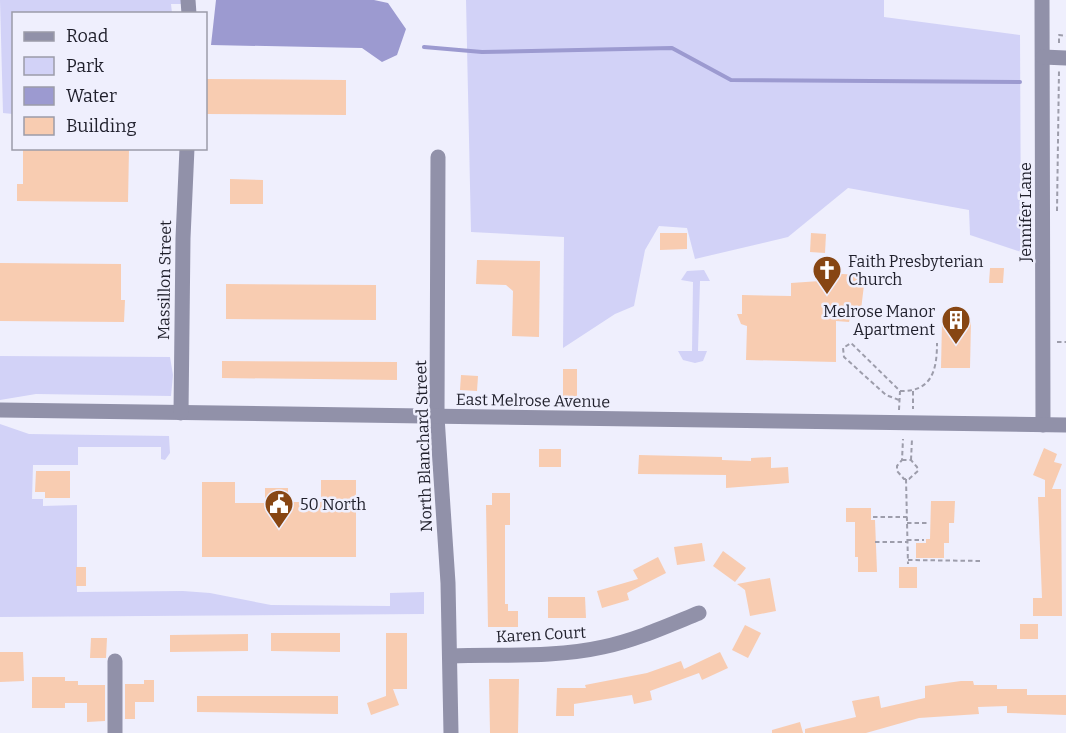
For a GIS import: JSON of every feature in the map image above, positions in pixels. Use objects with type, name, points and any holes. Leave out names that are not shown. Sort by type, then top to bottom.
[{"type":"street","name":"Jennifer Lane","points":[[1042,0],[1043,425]]},
{"type":"street","points":[[1043,57],[1062,58]]},
{"type":"street","name":"Massillon Street","points":[[181,413],[183,238],[187,150]]},
{"type":"street","name":"North Blanchard Street","points":[[438,157],[437,417],[450,656],[451,733]]},
{"type":"street","name":"East Melrose Avenue","points":[[0,410],[1066,425]]},
{"type":"street","name":"Karen Court","points":[[450,656],[565,653],[602,647],[628,641],[699,613]]},
{"type":"street","points":[[115,661],[115,733]]},
{"type":"path","points":[[1057,220],[1062,58],[1059,35],[1066,36]]},
{"type":"path","points":[[1056,332],[1056,342],[1066,342]]},
{"type":"path","points":[[900,400],[886,395],[844,357],[843,348],[851,343],[900,391],[913,391],[927,381],[935,370],[937,343]]},
{"type":"path","points":[[899,410],[900,391]]},
{"type":"path","points":[[913,391],[913,410]]},
{"type":"path","points":[[903,439],[902,460],[897,466],[897,471],[906,479],[908,562],[983,561]]},
{"type":"path","points":[[906,479],[918,471],[911,460],[912,440]]},
{"type":"path","points":[[902,460],[911,460]]},
{"type":"path","points":[[873,517],[907,517]]},
{"type":"path","points":[[907,523],[928,523]]},
{"type":"path","points":[[875,542],[924,540]]},
{"type":"green space","points":[[0,0],[183,0],[183,4],[171,4],[172,12],[12,12],[12,114],[3,113]]},
{"type":"green space","points":[[466,0],[884,0],[884,17],[1020,35],[1021,252],[970,235],[969,210],[848,188],[788,237],[695,259],[687,228],[659,226],[645,250],[634,306],[615,314],[563,348],[564,237],[471,232]]},
{"type":"green space","points":[[704,270],[710,281],[700,281],[698,351],[707,351],[703,361],[695,363],[683,360],[678,351],[692,351],[693,282],[681,280],[687,271]]},
{"type":"green space","points":[[0,356],[170,357],[173,375],[171,396],[36,394],[0,400]]},
{"type":"green space","points":[[0,424],[29,434],[169,436],[170,453],[165,460],[161,459],[161,447],[78,447],[78,465],[33,465],[32,499],[43,499],[43,506],[77,505],[77,592],[183,591],[210,593],[271,605],[390,606],[390,593],[424,592],[424,614],[0,617]]},
{"type":"water","points":[[216,0],[374,0],[388,3],[406,29],[397,55],[382,62],[362,48],[211,45]]},
{"type":"building","points":[[207,79],[346,80],[346,115],[207,114]]},
{"type":"building","points":[[23,150],[129,150],[128,202],[17,201],[17,184],[23,184]]},
{"type":"building","points":[[230,179],[263,180],[263,204],[230,204]]},
{"type":"building","points":[[660,233],[687,233],[687,249],[660,250]]},
{"type":"building","points":[[811,233],[826,234],[825,253],[810,252]]},
{"type":"building","points":[[477,260],[540,261],[539,337],[512,336],[513,291],[506,285],[476,284]]},
{"type":"building","points":[[0,263],[121,264],[121,300],[125,300],[124,322],[0,321]]},
{"type":"building","points":[[990,268],[1004,268],[1003,283],[989,283]]},
{"type":"building","points":[[826,273],[860,275],[860,282],[864,285],[860,318],[850,318],[849,322],[836,321],[836,362],[746,360],[747,326],[741,324],[737,314],[742,314],[742,295],[791,296],[791,283],[820,281]]},
{"type":"building","points":[[226,284],[376,285],[376,320],[226,319]]},
{"type":"building","name":"Melrose Manor Apartment","points":[[942,322],[971,322],[970,368],[941,368]]},
{"type":"building","points":[[222,361],[397,362],[397,380],[222,378]]},
{"type":"building","points":[[563,369],[577,369],[577,397],[563,397]]},
{"type":"building","points":[[461,375],[478,376],[477,391],[460,390]]},
{"type":"building","points":[[1044,448],[1057,454],[1054,462],[1062,464],[1052,489],[1061,489],[1062,616],[1033,616],[1033,598],[1042,598],[1038,497],[1045,497],[1045,480],[1033,475]]},
{"type":"building","points":[[539,449],[561,449],[561,467],[539,467]]},
{"type":"building","points":[[639,455],[722,457],[722,460],[751,461],[751,458],[771,457],[771,468],[788,467],[789,483],[726,488],[726,475],[638,474]]},
{"type":"building","points":[[36,471],[70,471],[70,498],[45,498],[45,492],[35,492]]},
{"type":"building","name":"50 North","points":[[321,480],[356,480],[356,557],[202,557],[202,482],[235,482],[235,503],[265,503],[265,488],[288,488],[288,502],[321,502]]},
{"type":"building","points":[[492,493],[510,493],[510,525],[505,525],[505,604],[508,604],[508,611],[518,611],[518,627],[488,627],[486,505],[492,505]]},
{"type":"building","points":[[931,501],[955,501],[954,523],[949,523],[949,543],[944,543],[944,558],[916,558],[916,543],[926,543],[926,539],[930,539]]},
{"type":"building","points":[[846,508],[871,508],[871,520],[875,520],[877,572],[858,572],[858,557],[855,557],[855,522],[846,522]]},
{"type":"building","points":[[702,543],[705,561],[677,565],[674,547]]},
{"type":"building","points":[[723,551],[746,568],[735,582],[713,566]]},
{"type":"building","points":[[658,557],[666,573],[627,593],[629,600],[602,608],[597,591],[638,579],[633,570]]},
{"type":"building","points":[[76,567],[86,567],[86,586],[76,586]]},
{"type":"building","points":[[899,567],[917,567],[917,588],[899,588]]},
{"type":"building","points":[[770,578],[776,611],[750,616],[745,590],[737,584]]},
{"type":"building","points":[[548,597],[585,597],[586,618],[548,618]]},
{"type":"building","points":[[1020,624],[1038,624],[1038,639],[1020,639]]},
{"type":"building","points":[[745,625],[761,633],[748,658],[732,650]]},
{"type":"building","points":[[271,633],[340,633],[340,652],[271,651]]},
{"type":"building","points":[[386,633],[407,633],[407,689],[393,689],[399,705],[371,715],[367,703],[386,696]]},
{"type":"building","points":[[248,634],[248,651],[170,652],[170,635]]},
{"type":"building","points":[[91,638],[107,638],[106,658],[90,658]]},
{"type":"building","points":[[0,652],[23,652],[24,681],[0,682]]},
{"type":"building","points":[[720,652],[728,668],[702,680],[699,673],[650,691],[652,700],[634,704],[632,695],[574,704],[574,716],[556,716],[557,688],[586,688],[585,685],[647,673],[681,661],[684,669]]},
{"type":"building","points":[[32,677],[65,677],[65,681],[78,681],[78,685],[105,685],[105,721],[87,722],[87,703],[65,703],[65,708],[32,708]]},
{"type":"building","points":[[489,679],[519,679],[518,733],[490,733]]},
{"type":"building","points":[[144,680],[154,680],[154,702],[135,702],[135,719],[125,719],[125,684],[144,684]]},
{"type":"building","points":[[973,681],[974,685],[997,685],[997,689],[1027,689],[1027,695],[1066,695],[1066,715],[1007,713],[1007,706],[978,707],[979,714],[919,718],[866,733],[805,733],[805,729],[856,717],[852,701],[879,696],[881,708],[925,698],[925,686]]},
{"type":"building","points":[[197,696],[338,696],[338,714],[197,712]]},
{"type":"building","points":[[800,722],[803,733],[772,733],[772,730]]},
{"type":"waterway","points":[[424,47],[482,52],[672,48],[731,80],[1020,82]]},
{"type":"place","name":"Faith Presbyterian Church","points":[[827,296]]},
{"type":"place","name":"Melrose Manor Apartment","points":[[956,346]]},
{"type":"place","name":"50 North","points":[[279,530]]}]
